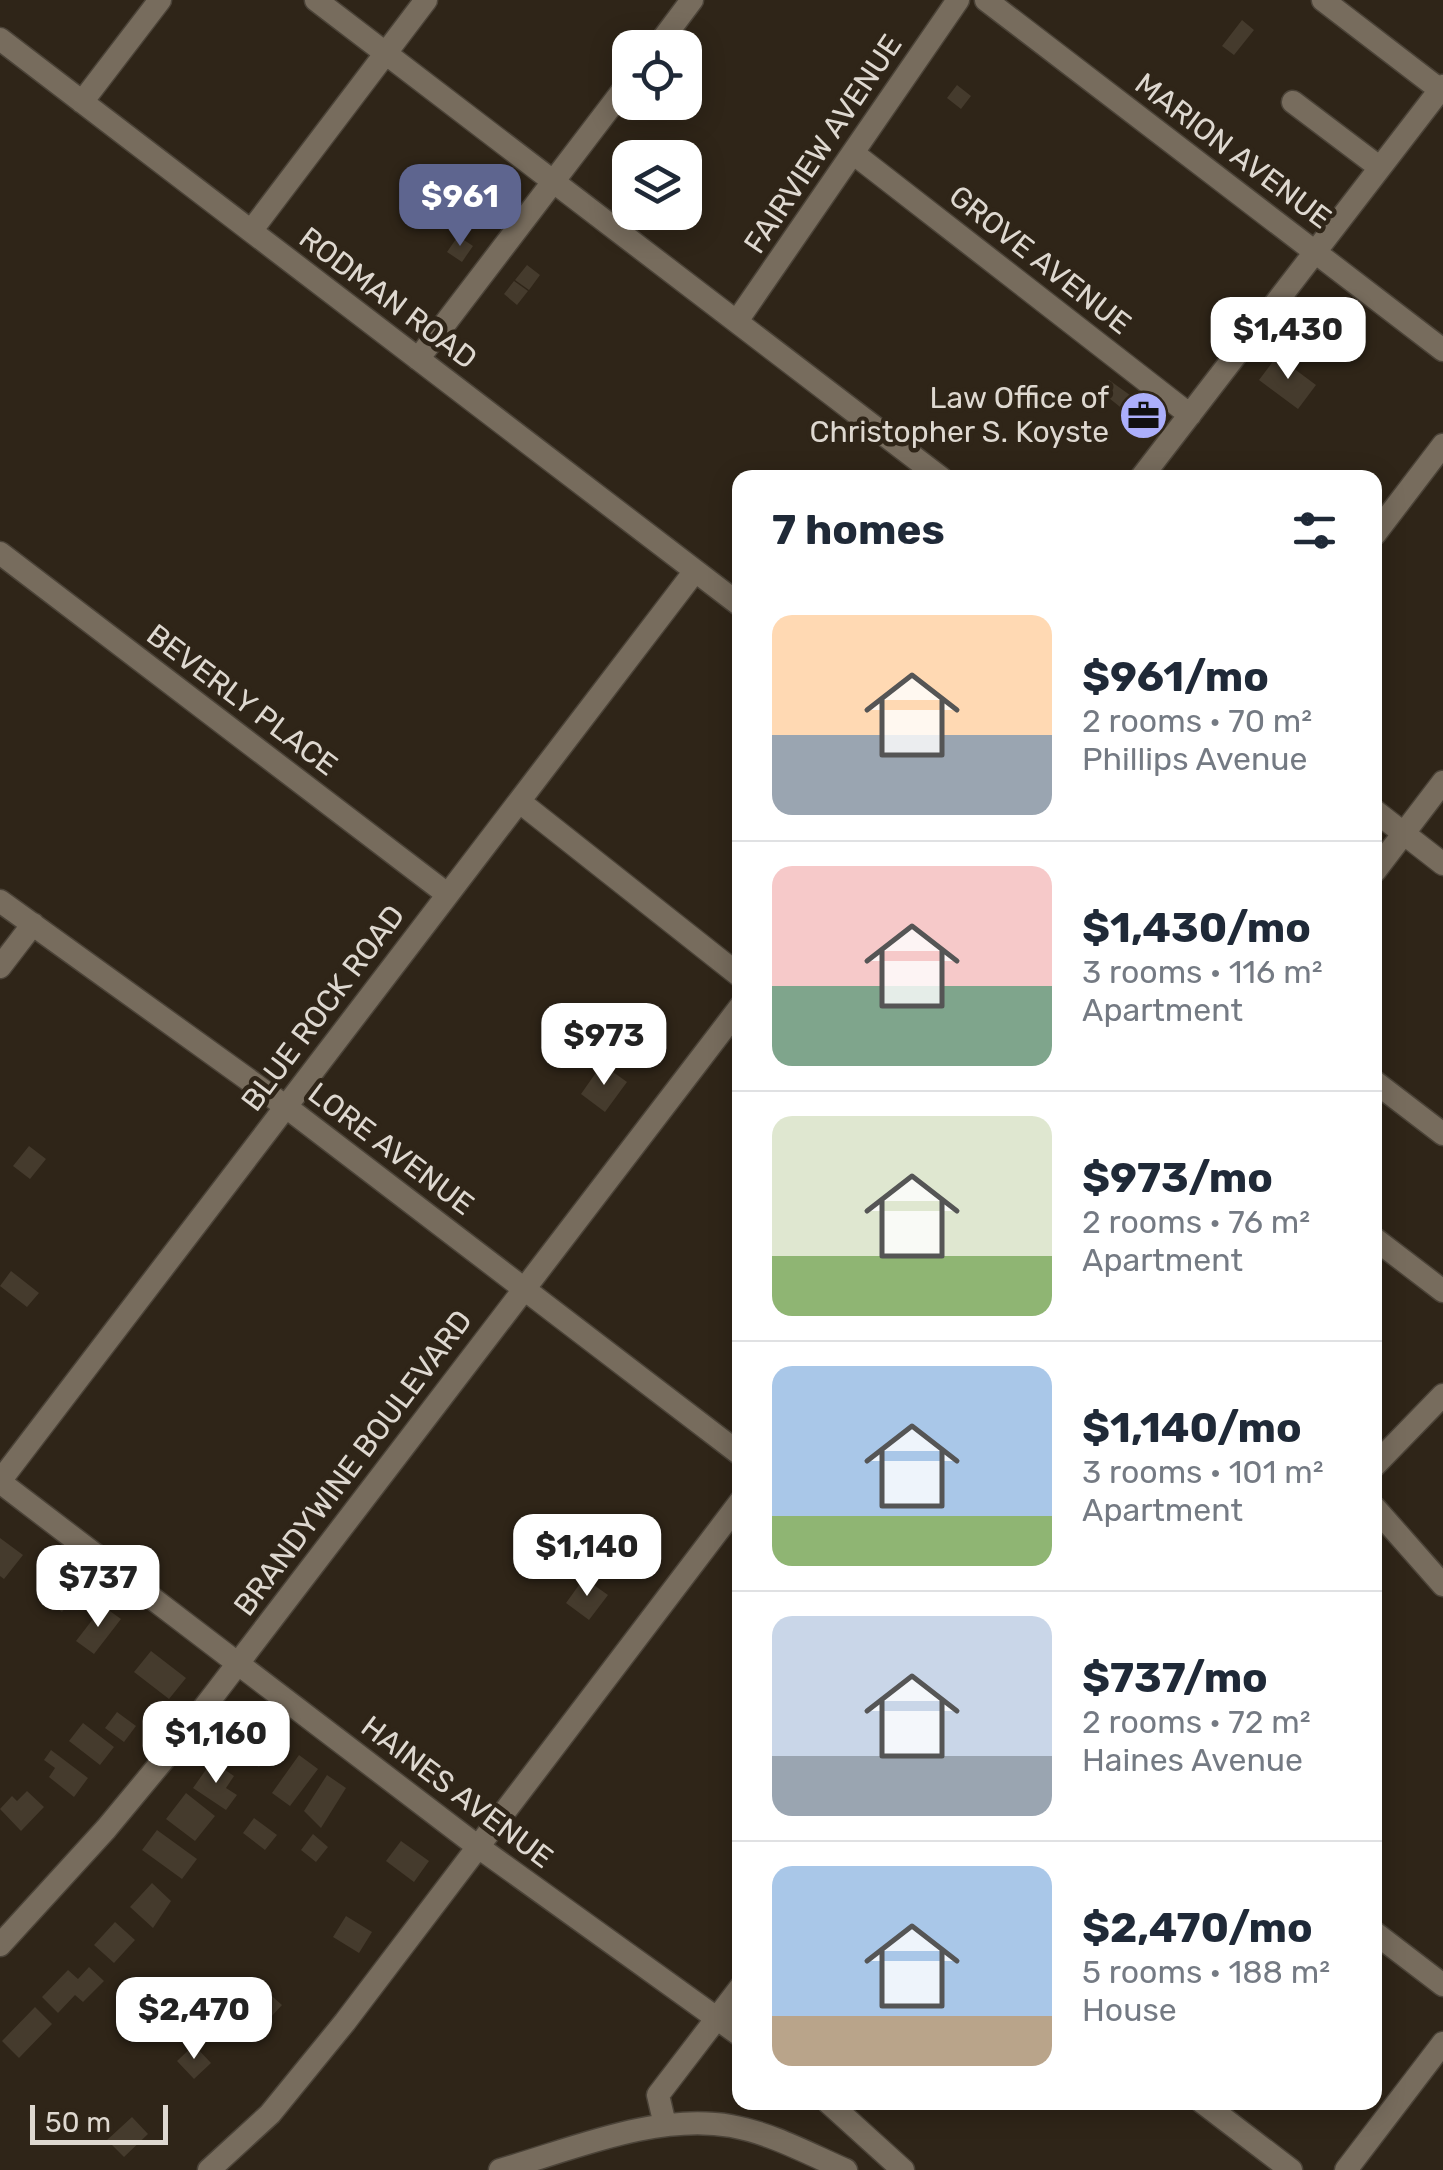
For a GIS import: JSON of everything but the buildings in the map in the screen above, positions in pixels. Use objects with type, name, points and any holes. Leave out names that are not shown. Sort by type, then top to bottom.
[{"type":"street","points":[[82,102],[160,0]]},
{"type":"street","points":[[316,0],[931,470]]},
{"type":"street","points":[[250,231],[426,0]]},
{"type":"street","points":[[670,30],[692,0]]},
{"type":"street","name":"FAIRVIEW AVENUE","points":[[737,321],[958,0]]},
{"type":"street","name":"MARION AVENUE","points":[[986,0],[1443,350]]},
{"type":"street","points":[[1147,470],[1442,89],[1323,0]]},
{"type":"street","name":"RODMAN ROAD","points":[[0,39],[732,599]]},
{"type":"street","points":[[1293,102],[1380,167]]},
{"type":"street","points":[[418,359],[612,105]]},
{"type":"street","name":"GROVE AVENUE","points":[[853,153],[1190,415]]},
{"type":"street","points":[[1382,525],[1443,446]]},
{"type":"street","name":"BEVERLY PLACE","points":[[0,553],[448,894]]},
{"type":"street","name":"BLUE ROCK ROAD","points":[[0,1482],[695,571]]},
{"type":"street","points":[[1382,863],[1443,782]]},
{"type":"street","points":[[520,802],[732,970]]},
{"type":"street","points":[[1382,817],[1443,864]]},
{"type":"street","name":"LORE AVENUE","points":[[0,901],[286,1106],[732,1448]]},
{"type":"street","points":[[0,967],[33,924]]},
{"type":"street","name":"BRANDYWINE BOULEVARD","points":[[0,1945],[106,1829],[238,1665],[732,1016]]},
{"type":"street","points":[[1382,1087],[1443,1134]]},
{"type":"street","points":[[1382,1244],[1443,1291]]},
{"type":"street","points":[[1382,1459],[1443,1394]]},
{"type":"street","name":"HAINES AVENUE","points":[[0,1482],[477,1846],[732,2029]]},
{"type":"street","points":[[208,2170],[270,2114],[732,1512]]},
{"type":"street","points":[[1382,1516],[1443,1586]]},
{"type":"street","points":[[1382,1938],[1443,1984]]},
{"type":"street","points":[[664,2126],[658,2095],[732,1998]]},
{"type":"street","points":[[1346,2170],[1443,2043]]},
{"type":"street","points":[[837,2110],[903,2170]]},
{"type":"street","points":[[1213,2110],[1292,2170]]},
{"type":"street","points":[[500,2170],[664,2126],[711,2123],[752,2130],[846,2170]]},
{"type":"place","name":"Law Office of Christopher S. Koyste","points":[[1144,415]]}]
